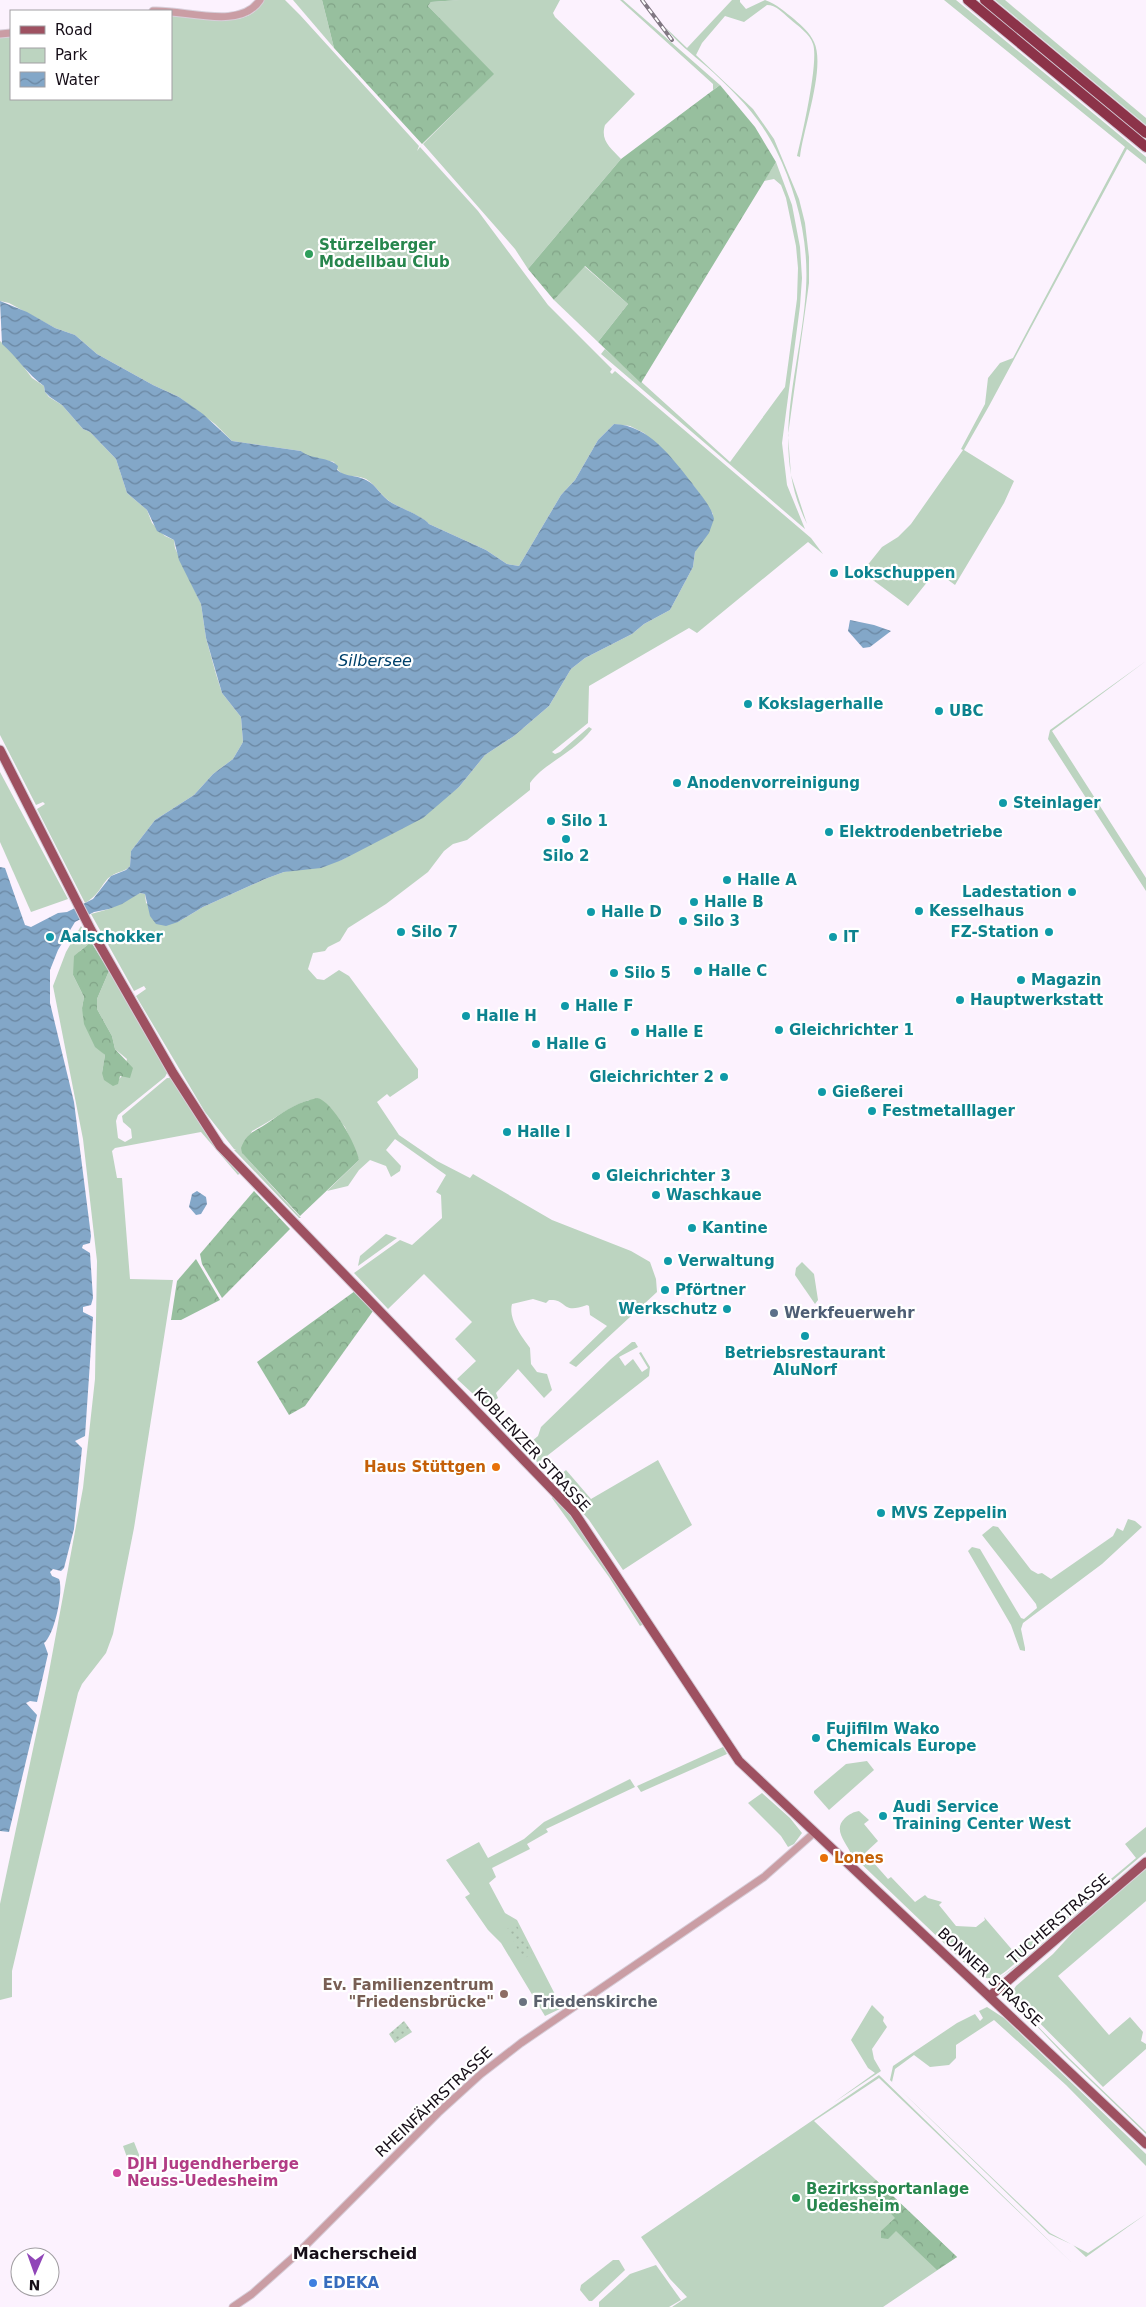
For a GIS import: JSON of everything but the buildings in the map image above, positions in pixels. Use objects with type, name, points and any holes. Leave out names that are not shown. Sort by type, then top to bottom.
[{"type":"highway","points":[[968,0],[1146,148]]},
{"type":"highway","points":[[984,0],[1146,134]]},
{"type":"main road","name":"KOBLENZER STRASSE","points":[[0,750],[91,930],[145,1026],[209,1130],[255,1182],[574,1512],[732,1752],[748,1770],[815,1832]]},
{"type":"main road","name":"BONNER STRASSE","points":[[815,1832],[1146,2144]]},
{"type":"main road","name":"TUCHERSTRASSE","points":[[990,1996],[1146,1862]]},
{"type":"street","points":[[172,12],[236,17],[250,12],[260,0]]},
{"type":"street","name":"RHEINFÄHRSTRASSE","points":[[233,2307],[252,2294],[298,2253],[438,2113],[481,2074],[521,2043],[764,1877],[815,1832]]},
{"type":"green space","points":[[264,0],[285,0],[419,146],[417,151],[420,147],[478,211],[548,305],[612,369],[610,372],[612,374],[615,371],[811,538],[823,554],[808,542],[697,633],[689,628],[589,686],[588,723],[552,752],[555,754],[560,752],[589,727],[592,729],[577,745],[543,769],[530,783],[530,790],[467,840],[453,844],[444,851],[428,872],[386,904],[348,928],[340,941],[328,947],[325,951],[313,953],[308,969],[317,979],[324,980],[339,970],[349,976],[418,1069],[418,1078],[390,1097],[387,1094],[377,1102],[399,1135],[437,1161],[470,1178],[473,1174],[552,1220],[631,1251],[650,1262],[656,1279],[657,1292],[576,1367],[569,1363],[607,1326],[590,1315],[589,1306],[568,1308],[555,1300],[549,1300],[546,1303],[533,1299],[512,1304],[511,1310],[514,1322],[530,1348],[531,1364],[537,1372],[547,1374],[552,1390],[544,1398],[518,1369],[496,1393],[498,1398],[486,1406],[457,1379],[476,1361],[455,1339],[472,1322],[424,1274],[388,1309],[354,1273],[400,1240],[412,1245],[442,1218],[441,1195],[436,1192],[446,1175],[395,1139],[386,1150],[401,1166],[400,1171],[391,1177],[386,1166],[370,1160],[359,1170],[348,1186],[327,1191],[359,1160],[345,1127],[338,1119],[309,1100],[294,1106],[252,1131],[243,1154],[301,1218],[299,1218],[234,1150],[236,1149],[234,1149],[205,1112],[136,996],[146,989],[144,986],[134,991],[91,914],[109,909],[140,893],[145,894],[146,903],[178,922],[203,907],[265,879],[284,872],[342,860],[442,800],[459,787],[485,755],[514,736],[549,706],[571,669],[585,658],[632,634],[644,624],[670,610],[693,567],[695,552],[713,514],[693,485],[644,433],[630,426],[614,424],[598,440],[575,480],[561,495],[519,566],[507,564],[486,550],[429,524],[392,503],[366,479],[340,472],[334,462],[306,456],[301,451],[232,441],[215,424],[179,397],[97,354],[75,335],[55,328],[9,303],[0,301],[0,38],[10,36],[10,100],[172,100],[172,14],[222,20],[247,16],[257,10]]},
{"type":"green space","points":[[293,0],[322,0],[334,48]]},
{"type":"green space","points":[[322,0],[459,0],[431,2],[428,6],[494,74],[422,144],[334,48]]},
{"type":"green space","points":[[459,0],[560,0],[553,13],[555,17],[635,94],[605,125],[605,140],[621,159],[528,269],[515,249],[423,144],[493,74],[428,6],[431,2]]},
{"type":"green space","points":[[620,0],[623,0],[720,85],[713,90],[713,84]]},
{"type":"green space","points":[[732,0],[740,0],[746,9],[765,0],[777,6],[803,27],[814,42],[817,53],[816,82],[800,157],[797,156],[814,66],[813,44],[803,30],[779,10],[767,5],[744,22],[725,16],[702,43],[696,55],[753,109],[774,139],[799,199],[805,223],[809,257],[809,283],[789,431],[790,408],[806,289],[806,253],[796,200],[776,150],[754,115],[726,85],[679,43],[665,27],[687,48]]},
{"type":"green space","points":[[944,0],[956,0],[1146,157],[1146,164],[1127,149],[964,450],[1014,481],[1004,503],[955,585],[936,571],[908,606],[862,572],[882,547],[898,537],[911,524],[963,450],[961,449],[985,404],[988,378],[1000,363],[1013,358],[1125,147]]},
{"type":"green space","points":[[995,0],[1005,0],[1146,118],[1146,125]]},
{"type":"green space","points":[[720,85],[755,127],[776,162],[641,383],[598,342],[628,304],[585,266],[554,300],[528,269],[621,159]]},
{"type":"green space","points":[[776,162],[792,205],[800,247],[802,278],[800,306],[782,443],[787,485],[805,529],[601,354],[605,349],[730,462],[785,387],[797,299],[798,268],[796,246],[786,198],[781,185],[774,179],[764,181]]},
{"type":"green space","points":[[584,266],[628,304],[598,342],[554,300]]},
{"type":"green space","points":[[0,341],[14,354],[32,378],[44,386],[45,392],[49,397],[62,405],[83,429],[90,432],[116,459],[127,493],[147,510],[152,523],[165,536],[174,540],[175,548],[201,604],[206,638],[222,693],[241,717],[243,742],[233,759],[213,774],[194,795],[155,820],[131,851],[130,866],[111,876],[97,893],[85,903],[37,809],[45,804],[43,802],[36,805],[0,735]]},
{"type":"green space","points":[[793,480],[807,524],[796,495]]},
{"type":"green space","points":[[1146,661],[1052,731],[1146,878],[1146,891],[1048,739],[1050,730]]},
{"type":"green space","points":[[0,772],[68,899],[31,912],[0,842]]},
{"type":"green space","points":[[81,926],[91,942],[80,951],[73,975],[84,997],[82,1008],[101,1051],[105,1055],[102,1073],[119,1079],[122,1076],[127,1059],[115,1049],[112,1036],[97,1009],[97,999],[109,971],[168,1071],[165,1077],[118,1115],[116,1121],[118,1138],[125,1142],[132,1138],[131,1129],[123,1122],[122,1116],[167,1078],[172,1078],[240,1173],[238,1175],[201,1132],[115,1148],[112,1151],[117,1178],[122,1178],[130,1279],[173,1280],[134,1528],[113,1634],[106,1653],[82,1684],[78,1693],[12,1971],[12,1997],[0,2000],[0,1904],[46,1688],[83,1488],[95,1379],[97,1261],[83,1139],[53,986],[66,952]]},
{"type":"green space","points":[[91,942],[109,971],[97,999],[97,1009],[112,1036],[115,1049],[133,1068],[130,1078],[120,1076],[118,1084],[113,1086],[104,1080],[102,1073],[105,1055],[95,1047],[84,1024],[82,1008],[84,997],[73,975],[74,956]]},
{"type":"green space","points":[[317,1098],[330,1107],[343,1124],[354,1145],[359,1160],[300,1216],[242,1153],[241,1148],[254,1131],[293,1106]]},
{"type":"green space","points":[[254,1191],[290,1229],[222,1298],[202,1264],[200,1254]]},
{"type":"green space","points":[[386,1234],[397,1238],[358,1266],[360,1256]]},
{"type":"green space","points":[[196,1259],[220,1300],[181,1320],[171,1320],[177,1281]]},
{"type":"green space","points":[[802,1262],[814,1274],[818,1300],[815,1304],[795,1275],[796,1268]]},
{"type":"green space","points":[[355,1291],[373,1311],[305,1406],[289,1415],[257,1362]]},
{"type":"green space","points":[[632,1342],[635,1342],[638,1347],[619,1357],[625,1366],[633,1359],[642,1372],[648,1368],[639,1353],[641,1352],[650,1367],[649,1376],[538,1463],[525,1448],[526,1446],[538,1436],[541,1427],[611,1359]]},
{"type":"green space","points":[[658,1460],[692,1525],[623,1570],[589,1520],[554,1480],[566,1470],[591,1499]]},
{"type":"green space","points":[[553,1496],[571,1515],[644,1624],[640,1626],[609,1577],[552,1498]]},
{"type":"green space","points":[[1128,1519],[1135,1521],[1142,1527],[1102,1564],[1023,1623],[1021,1629],[1025,1651],[1020,1650],[1011,1625],[968,1551],[972,1547],[980,1549],[1021,1618],[1024,1619],[1037,1608],[1036,1604],[982,1535],[993,1526],[998,1527],[1031,1570],[1038,1574],[1042,1573],[1051,1579],[1113,1536],[1117,1528],[1123,1531]]},
{"type":"green space","points":[[723,1747],[727,1754],[641,1792],[637,1786]]},
{"type":"green space","points":[[867,1761],[874,1770],[829,1810],[814,1791],[846,1764]]},
{"type":"green space","points":[[630,1779],[635,1787],[546,1829],[548,1832],[527,1844],[530,1849],[492,1868],[496,1877],[489,1883],[505,1913],[517,1920],[562,2008],[545,2016],[501,1943],[488,1930],[465,1897],[470,1894],[446,1860],[479,1842],[488,1858],[524,1839],[544,1822]]},
{"type":"green space","points":[[762,1793],[790,1818],[802,1833],[794,1844],[788,1847],[781,1836],[748,1803]]},
{"type":"green space","points":[[859,1811],[869,1820],[864,1824],[878,1841],[865,1853],[888,1879],[891,1877],[915,1902],[925,1895],[928,1898],[942,1902],[939,1905],[956,1926],[976,1927],[985,1920],[984,1917],[1014,1952],[1045,1925],[1057,1924],[1136,1858],[1125,1844],[1146,1827],[1146,1852],[1001,1975],[988,1978],[980,1976],[971,1969],[851,1854],[840,1832],[840,1827],[845,1818]]},
{"type":"green space","points":[[1146,1854],[1021,1963],[994,1982],[1021,1962]]},
{"type":"green space","points":[[1146,1869],[1146,1901],[1058,1976],[1109,2035],[1130,2017],[1143,2032],[1141,2041],[1146,2044],[1146,2049],[1103,2087],[1011,1994],[1016,1986],[1053,1954],[1074,1931]]},
{"type":"green space","points":[[516,1924],[532,1954],[523,1959],[507,1929]]},
{"type":"green space","points":[[1011,1999],[1146,2132],[1146,2134],[1064,2055]]},
{"type":"green space","points":[[872,2005],[884,2017],[883,2021],[887,2027],[872,2049],[874,2059],[881,2071],[833,2103],[875,2073],[868,2068],[851,2040]]},
{"type":"green space","points":[[987,2007],[1004,2018],[1146,2154],[1146,2166],[1066,2085],[994,2020],[956,2045],[956,2058],[949,2065],[930,2067],[914,2055],[895,2069],[892,2082],[890,2080],[893,2066],[957,2023],[975,2014],[980,2021],[983,2018],[979,2011]]},
{"type":"green space","points":[[404,2021],[412,2032],[395,2043],[389,2034]]},
{"type":"green space","name":"Bezirkssportanlage Uedesheim","points":[[879,2075],[1072,2263],[879,2078],[814,2121],[957,2257],[883,2307],[672,2307],[687,2297],[670,2279],[641,2237]]},
{"type":"green space","points":[[897,2087],[1050,2233],[1071,2244],[1049,2234]]},
{"type":"green space","points":[[134,2142],[142,2162],[130,2166],[123,2146]]},
{"type":"green space","points":[[876,2180],[957,2257],[937,2270],[896,2231],[888,2239],[881,2238],[881,2231],[895,2218],[867,2188]]},
{"type":"green space","points":[[1146,2214],[1086,2257],[1073,2245],[1088,2253]]},
{"type":"green space","points":[[613,2260],[619,2260],[625,2270],[592,2301],[589,2301],[580,2290],[581,2285]]},
{"type":"green space","points":[[656,2265],[681,2300],[669,2307],[599,2307],[599,2302],[630,2274]]},
{"type":"water","name":"Silbersee","points":[[0,301],[27,312],[55,328],[75,335],[97,354],[179,397],[203,414],[232,441],[301,451],[310,456],[334,463],[338,466],[337,470],[340,472],[370,482],[392,503],[429,524],[486,550],[507,564],[519,566],[561,495],[575,480],[598,440],[614,424],[638,430],[659,444],[705,500],[714,519],[709,533],[695,552],[693,567],[670,610],[644,624],[632,634],[585,658],[571,669],[549,706],[514,736],[485,755],[459,787],[423,818],[342,860],[321,868],[284,872],[265,879],[203,907],[178,922],[166,926],[156,924],[150,916],[145,894],[140,893],[122,904],[94,912],[75,922],[58,950],[50,970],[50,1003],[74,1102],[91,1236],[90,1243],[83,1245],[82,1248],[90,1253],[93,1298],[91,1305],[83,1307],[83,1312],[93,1317],[85,1436],[75,1441],[82,1448],[74,1529],[64,1568],[61,1571],[53,1569],[50,1572],[52,1576],[59,1579],[59,1603],[51,1632],[44,1643],[48,1654],[37,1702],[30,1701],[26,1703],[37,1715],[9,1832],[0,1831],[0,867],[5,868],[25,925],[31,927],[58,913],[67,912],[93,899],[111,876],[126,870],[130,866],[131,851],[155,820],[194,795],[213,774],[233,759],[243,742],[241,717],[222,693],[206,638],[201,604],[179,560],[174,540],[157,531],[147,510],[127,493],[116,459],[90,432],[83,429],[62,405],[45,392],[44,386],[2,344]]},
{"type":"water","points":[[850,620],[891,631],[870,647],[863,648],[848,631]]},
{"type":"water","points":[[197,1191],[206,1197],[207,1204],[201,1214],[196,1215],[189,1207],[192,1194]]},
{"type":"railway","points":[[642,0],[672,40]]},
{"type":"place","name":"Stürzelberger Modellbau Club","points":[[309,254]]},
{"type":"place","name":"Lokschuppen","points":[[834,573]]},
{"type":"place","name":"Kokslagerhalle","points":[[748,704]]},
{"type":"place","name":"UBC","points":[[939,711]]},
{"type":"place","name":"Anodenvorreinigung","points":[[677,783]]},
{"type":"place","name":"Steinlager","points":[[1003,803]]},
{"type":"place","name":"Silo 1","points":[[551,821]]},
{"type":"place","name":"Elektrodenbetriebe","points":[[829,832]]},
{"type":"place","name":"Silo 2","points":[[566,839]]},
{"type":"place","name":"Halle A","points":[[727,880]]},
{"type":"place","name":"Ladestation","points":[[1072,892]]},
{"type":"place","name":"Halle B","points":[[694,902]]},
{"type":"place","name":"Kesselhaus","points":[[919,911]]},
{"type":"place","name":"Halle D","points":[[591,912]]},
{"type":"place","name":"Silo 3","points":[[683,921]]},
{"type":"place","name":"Silo 7","points":[[401,932]]},
{"type":"place","name":"FZ-Station","points":[[1049,932]]},
{"type":"place","name":"Aalschokker","points":[[50,937]]},
{"type":"place","name":"IT","points":[[833,937]]},
{"type":"place","name":"Halle C","points":[[698,971]]},
{"type":"place","name":"Silo 5","points":[[614,973]]},
{"type":"place","name":"Magazin","points":[[1021,980]]},
{"type":"place","name":"Hauptwerkstatt","points":[[960,1000]]},
{"type":"place","name":"Halle F","points":[[565,1006]]},
{"type":"place","name":"Halle H","points":[[466,1016]]},
{"type":"place","name":"Gleichrichter 1","points":[[779,1030]]},
{"type":"place","name":"Halle E","points":[[635,1032]]},
{"type":"place","name":"Halle G","points":[[536,1044]]},
{"type":"place","name":"Gleichrichter 2","points":[[724,1077]]},
{"type":"place","name":"Gießerei","points":[[822,1092]]},
{"type":"place","name":"Festmetalllager","points":[[872,1111]]},
{"type":"place","name":"Halle I","points":[[507,1132]]},
{"type":"place","name":"Gleichrichter 3","points":[[596,1176]]},
{"type":"place","name":"Waschkaue","points":[[656,1195]]},
{"type":"place","name":"Kantine","points":[[692,1228]]},
{"type":"place","name":"Verwaltung","points":[[668,1261]]},
{"type":"place","name":"Pförtner","points":[[665,1290]]},
{"type":"place","name":"Werkschutz","points":[[727,1309]]},
{"type":"place","name":"Werkfeuerwehr","points":[[774,1313]]},
{"type":"place","name":"Betriebsrestaurant AluNorf","points":[[805,1336]]},
{"type":"place","name":"Haus Stüttgen","points":[[496,1467]]},
{"type":"place","name":"MVS Zeppelin","points":[[881,1513]]},
{"type":"place","name":"Fujifilm Wako Chemicals Europe","points":[[816,1738]]},
{"type":"place","name":"Audi Service Training Center West","points":[[883,1816]]},
{"type":"place","name":"Lones","points":[[824,1858]]},
{"type":"place","name":"Ev. Familienzentrum \"Friedensbrücke\"","points":[[504,1994]]},
{"type":"place","name":"Friedenskirche","points":[[523,2002]]},
{"type":"place","name":"DJH Jugendherberge Neuss-Uedesheim","points":[[117,2173]]},
{"type":"place","name":"Bezirkssportanlage Uedesheim","points":[[796,2198]]},
{"type":"place","name":"EDEKA","points":[[313,2283]]},
{"type":"district","name":"Macherscheid","points":[[355,2253]]}]
